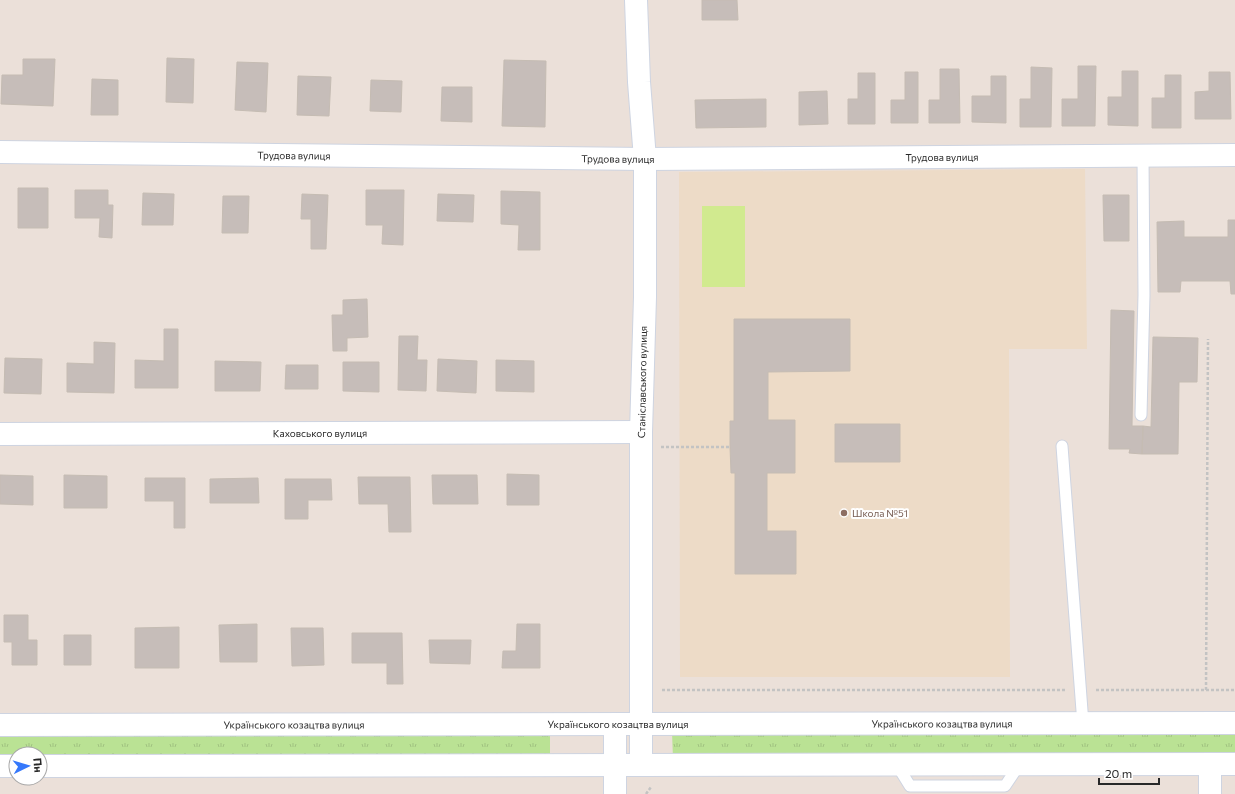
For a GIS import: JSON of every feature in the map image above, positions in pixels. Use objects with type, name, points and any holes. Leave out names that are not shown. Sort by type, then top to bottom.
[{"type":"street","name":"Станіславського вулиця","points":[[636,0],[645,159],[641,439],[641,765]]},
{"type":"street","name":"Трудова вулиця","points":[[0,152],[645,159],[1235,155]]},
{"type":"street","name":"Каховського вулиця","points":[[0,434],[641,439]]},
{"type":"street","name":"Українського козацтва вулиця","points":[[0,725],[1235,723]]},
{"type":"street","points":[[615,724],[615,794]]},
{"type":"street","points":[[1210,764],[1210,794]]},
{"type":"street","points":[[48,766],[1235,764]]},
{"type":"lane","points":[[1141,415],[1144,295],[1143,156]]},
{"type":"lane","points":[[1062,446],[1083,724]]},
{"type":"path","points":[[1206,690],[1208,339]]},
{"type":"path","points":[[641,439],[730,447]]},
{"type":"path","points":[[675,690],[1235,690]]},
{"type":"path","points":[[646,794],[651,787]]},
{"type":"shaded area","name":"Школа №51","points":[[1085,169],[1087,349],[1009,349],[1010,677],[680,677],[679,172]]},
{"type":"green space","points":[[702,206],[745,206],[745,287],[702,287]]},
{"type":"green space","points":[[550,731],[550,759],[48,761],[48,746],[8,746],[8,761],[0,761],[0,732]]},
{"type":"green space","points":[[672,732],[1235,732],[1235,757],[673,759]]},
{"type":"building","points":[[702,0],[737,0],[738,20],[702,20]]},
{"type":"building","points":[[167,58],[194,59],[193,103],[166,102]]},
{"type":"building","points":[[23,59],[55,59],[53,106],[1,104],[2,75],[23,75]]},
{"type":"building","points":[[504,60],[546,61],[545,127],[502,126]]},
{"type":"building","points":[[237,62],[268,63],[266,112],[235,110]]},
{"type":"building","points":[[1078,66],[1096,66],[1095,126],[1062,126],[1062,99],[1078,99]]},
{"type":"building","points":[[1031,67],[1052,68],[1051,127],[1020,127],[1020,99],[1031,99]]},
{"type":"building","points":[[940,69],[959,69],[960,123],[929,123],[929,100],[940,100]]},
{"type":"building","points":[[1122,71],[1138,71],[1138,126],[1108,125],[1108,97],[1122,97]]},
{"type":"building","points":[[905,72],[918,72],[918,123],[891,123],[891,100],[905,100]]},
{"type":"building","points":[[1209,72],[1230,72],[1231,119],[1195,119],[1195,92],[1209,91]]},
{"type":"building","points":[[858,73],[875,73],[875,124],[848,124],[848,99],[858,99]]},
{"type":"building","points":[[1165,75],[1181,75],[1181,128],[1152,128],[1152,98],[1165,98]]},
{"type":"building","points":[[298,76],[331,77],[329,116],[297,115]]},
{"type":"building","points":[[991,76],[1006,76],[1006,123],[972,122],[972,96],[991,96]]},
{"type":"building","points":[[92,79],[118,80],[118,115],[91,115]]},
{"type":"building","points":[[371,80],[402,81],[401,112],[370,111]]},
{"type":"building","points":[[442,87],[472,87],[472,122],[441,121]]},
{"type":"building","points":[[827,91],[828,124],[799,125],[799,92]]},
{"type":"building","points":[[766,99],[766,127],[696,128],[695,100]]},
{"type":"building","points":[[18,188],[48,188],[48,228],[18,228]]},
{"type":"building","points":[[75,190],[108,190],[108,205],[113,205],[112,238],[99,237],[100,218],[75,218]]},
{"type":"building","points":[[366,190],[404,190],[403,245],[382,244],[383,225],[366,225]]},
{"type":"building","points":[[501,191],[540,192],[540,250],[518,250],[519,225],[501,224]]},
{"type":"building","points":[[143,193],[174,194],[173,225],[142,225]]},
{"type":"building","points":[[302,194],[328,195],[326,249],[311,249],[311,219],[301,219]]},
{"type":"building","points":[[438,194],[474,195],[473,222],[437,221]]},
{"type":"building","points":[[1103,195],[1129,195],[1129,241],[1104,241]]},
{"type":"building","points":[[223,196],[249,196],[248,233],[222,233]]},
{"type":"building","points":[[1228,220],[1235,220],[1235,294],[1231,294],[1230,281],[1181,281],[1180,292],[1158,292],[1157,222],[1184,221],[1184,237],[1228,237]]},
{"type":"building","points":[[367,299],[368,337],[347,338],[347,351],[333,351],[332,315],[343,315],[343,300]]},
{"type":"building","points":[[1111,310],[1134,311],[1132,426],[1143,426],[1142,454],[1129,453],[1130,449],[1109,449]]},
{"type":"building","points":[[734,319],[850,319],[850,371],[768,372],[768,420],[795,420],[795,473],[767,473],[767,531],[796,531],[796,574],[735,574],[735,473],[731,473],[730,447],[730,421],[734,421]]},
{"type":"building","points":[[164,329],[178,329],[178,388],[135,388],[135,360],[164,361]]},
{"type":"building","points":[[399,336],[418,336],[417,360],[427,360],[426,391],[398,390]]},
{"type":"building","points":[[1153,337],[1198,338],[1197,382],[1179,382],[1178,454],[1142,454],[1143,426],[1151,427]]},
{"type":"building","points":[[94,342],[115,343],[114,393],[67,392],[67,363],[94,364]]},
{"type":"building","points":[[5,358],[42,359],[41,394],[4,393]]},
{"type":"building","points":[[438,359],[477,361],[476,393],[437,391]]},
{"type":"building","points":[[496,360],[534,361],[534,392],[496,391]]},
{"type":"building","points":[[215,361],[261,362],[260,391],[215,391]]},
{"type":"building","points":[[343,362],[379,362],[379,392],[343,391]]},
{"type":"building","points":[[286,365],[318,365],[318,389],[285,389]]},
{"type":"building","points":[[835,424],[900,424],[900,462],[835,462]]},
{"type":"building","points":[[507,474],[539,475],[539,505],[507,505]]},
{"type":"building","points":[[0,475],[33,476],[33,505],[0,504]]},
{"type":"building","points":[[64,475],[107,476],[107,508],[64,508]]},
{"type":"building","points":[[432,475],[477,475],[478,504],[433,504]]},
{"type":"building","points":[[358,477],[410,477],[411,532],[389,532],[388,504],[359,504]]},
{"type":"building","points":[[145,478],[185,478],[185,528],[174,528],[174,501],[145,501]]},
{"type":"building","points":[[258,478],[259,503],[210,503],[210,479]]},
{"type":"building","points":[[285,479],[331,479],[332,500],[308,500],[308,519],[285,519]]},
{"type":"building","points":[[4,615],[28,615],[28,640],[37,640],[37,665],[12,665],[12,642],[4,642]]},
{"type":"building","points":[[257,624],[257,662],[220,662],[219,625]]},
{"type":"building","points":[[517,624],[540,624],[540,668],[502,668],[503,651],[516,651]]},
{"type":"building","points":[[179,627],[179,668],[135,668],[135,628]]},
{"type":"building","points":[[291,628],[323,628],[324,665],[292,666]]},
{"type":"building","points":[[352,633],[402,633],[403,684],[387,684],[387,663],[352,663]]},
{"type":"building","points":[[64,635],[91,635],[91,665],[64,665]]},
{"type":"building","points":[[429,640],[471,640],[470,664],[430,663]]},
{"type":"place","name":"Школа №51","points":[[844,513]]}]
